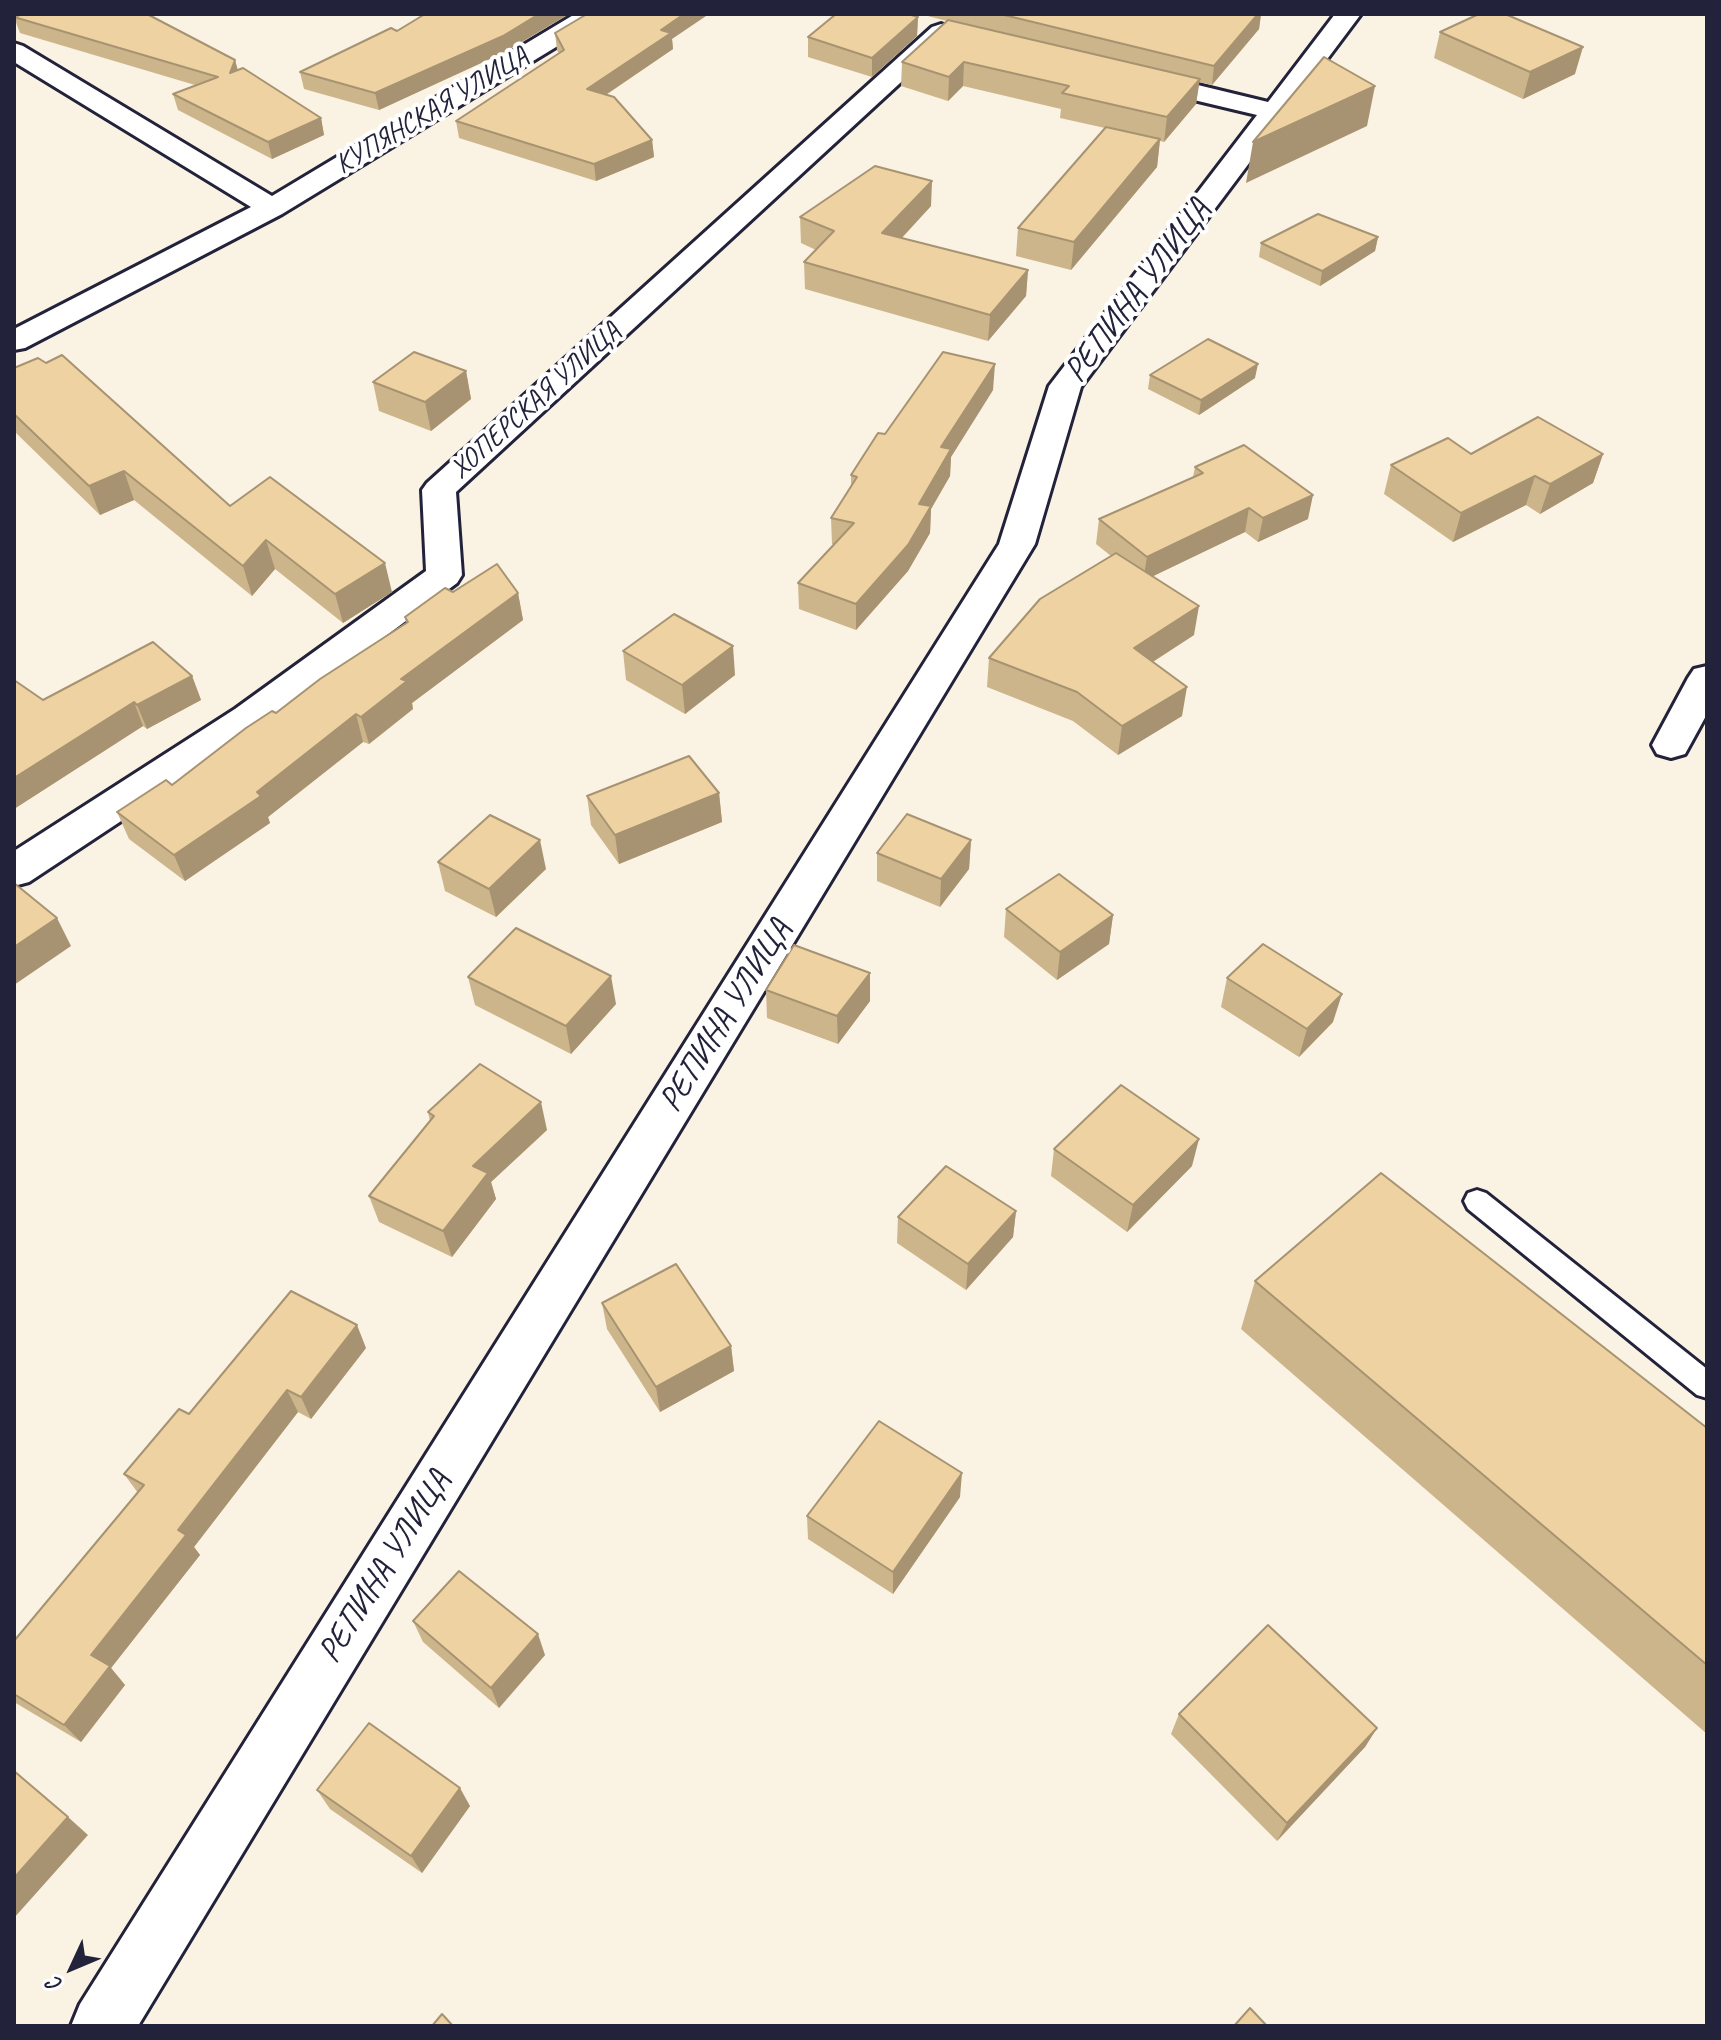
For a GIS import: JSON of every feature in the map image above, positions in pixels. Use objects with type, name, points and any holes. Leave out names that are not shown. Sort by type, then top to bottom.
[{"type":"street","name":"КУПЯНСКАЯ УЛИЦА","points":[[14,341],[272,208],[593,14]]},
{"type":"street","name":"РЕПИНА УЛИЦА","points":[[102,2026],[1017,544],[1065,386],[1348,14]]},
{"type":"street","name":"ХОПЕРСКАЯ УЛИЦА","points":[[14,871],[249,718],[444,575],[439,490],[941,31]]},
{"type":"street","points":[[14,51],[272,208]]},
{"type":"street","points":[[1122,75],[1273,111]]},
{"type":"street","points":[[1671,745],[1707,678]]},
{"type":"lane","points":[[1477,1201],[1707,1386]]},
{"type":"building","points":[[23,14],[147,14],[235,60],[230,73],[243,68],[321,118],[268,142],[173,94],[218,77],[14,17]]},
{"type":"building","points":[[425,14],[539,14],[503,36],[375,93],[300,72],[391,28],[397,31]]},
{"type":"building","points":[[587,14],[684,14],[661,30],[671,33],[587,89],[614,97],[652,140],[594,164],[456,121],[564,50],[555,33]]},
{"type":"building","points":[[836,14],[908,14],[918,17],[872,58],[808,37]]},
{"type":"building","points":[[1000,14],[1258,14],[1214,66]]},
{"type":"building","points":[[1479,14],[1505,14],[1583,47],[1530,72],[1440,32]]},
{"type":"building","points":[[948,20],[1200,79],[1167,117],[1062,93],[1069,86],[964,62],[949,77],[902,62]]},
{"type":"building","points":[[1324,57],[1375,86],[1253,142]]},
{"type":"building","points":[[1106,127],[1160,139],[1074,242],[1018,228]]},
{"type":"building","points":[[875,166],[932,181],[882,233],[1028,270],[990,315],[804,262],[834,231],[800,217]]},
{"type":"building","points":[[1318,214],[1378,237],[1322,271],[1261,243]]},
{"type":"building","points":[[1208,339],[1258,364],[1201,400],[1150,375]]},
{"type":"building","points":[[414,352],[466,371],[425,402],[373,382]]},
{"type":"building","points":[[943,352],[995,364],[941,447],[951,449],[919,504],[931,506],[908,545],[856,604],[798,583],[854,523],[831,518],[857,477],[851,475],[878,433],[885,434]]},
{"type":"building","points":[[62,355],[230,506],[270,477],[385,563],[335,594],[266,540],[243,566],[124,471],[89,486],[14,414],[14,368],[38,358],[46,363]]},
{"type":"building","points":[[1538,417],[1603,454],[1550,484],[1535,476],[1461,513],[1391,465],[1448,438],[1471,454]]},
{"type":"building","points":[[1244,445],[1313,495],[1263,518],[1249,508],[1147,557],[1099,519],[1203,473],[1195,467]]},
{"type":"building","points":[[1116,553],[1199,606],[1134,648],[1187,687],[1122,726],[1077,692],[989,658],[1040,599]]},
{"type":"building","points":[[497,564],[518,593],[401,679],[407,681],[361,717],[356,714],[257,792],[261,796],[174,855],[117,812],[166,780],[172,785],[246,728],[272,711],[276,713],[320,679],[408,622],[405,617],[445,588],[453,592]]},
{"type":"building","points":[[674,614],[733,646],[682,685],[623,651]]},
{"type":"building","points":[[153,642],[192,676],[137,705],[134,702],[14,778],[14,680],[43,700]]},
{"type":"building","points":[[689,756],[719,793],[615,835],[587,796]]},
{"type":"building","points":[[907,814],[971,840],[941,879],[877,853]]},
{"type":"building","points":[[490,815],[540,840],[489,889],[438,862]]},
{"type":"building","points":[[1059,874],[1113,915],[1060,952],[1006,909]]},
{"type":"building","points":[[14,883],[57,918],[14,947]]},
{"type":"building","points":[[516,928],[611,976],[566,1026],[468,977]]},
{"type":"building","points":[[1263,944],[1342,994],[1307,1029],[1227,978]]},
{"type":"building","points":[[794,945],[870,973],[837,1016],[766,990]]},
{"type":"building","points":[[480,1064],[541,1102],[473,1166],[488,1173],[443,1231],[369,1196],[434,1116],[428,1112]]},
{"type":"building","points":[[1121,1085],[1199,1139],[1133,1205],[1054,1149]]},
{"type":"building","points":[[946,1166],[1016,1211],[968,1264],[898,1217]]},
{"type":"building","points":[[1381,1173],[1707,1428],[1707,1665],[1255,1281]]},
{"type":"building","points":[[676,1264],[731,1346],[656,1387],[602,1303]]},
{"type":"building","points":[[291,1291],[357,1325],[301,1397],[287,1390],[178,1530],[186,1535],[91,1655],[110,1666],[64,1725],[14,1694],[14,1641],[144,1485],[124,1474],[179,1409],[189,1414]]},
{"type":"building","points":[[879,1421],[962,1473],[893,1572],[807,1516]]},
{"type":"building","points":[[459,1571],[538,1634],[491,1688],[413,1621]]},
{"type":"building","points":[[1268,1625],[1377,1728],[1287,1823],[1179,1714]]},
{"type":"building","points":[[369,1723],[460,1788],[411,1856],[317,1790]]},
{"type":"building","points":[[14,1771],[68,1817],[14,1878]]},
{"type":"building","points":[[1250,2008],[1267,2026],[1234,2026]]},
{"type":"building","points":[[442,2014],[453,2026],[432,2026]]}]
